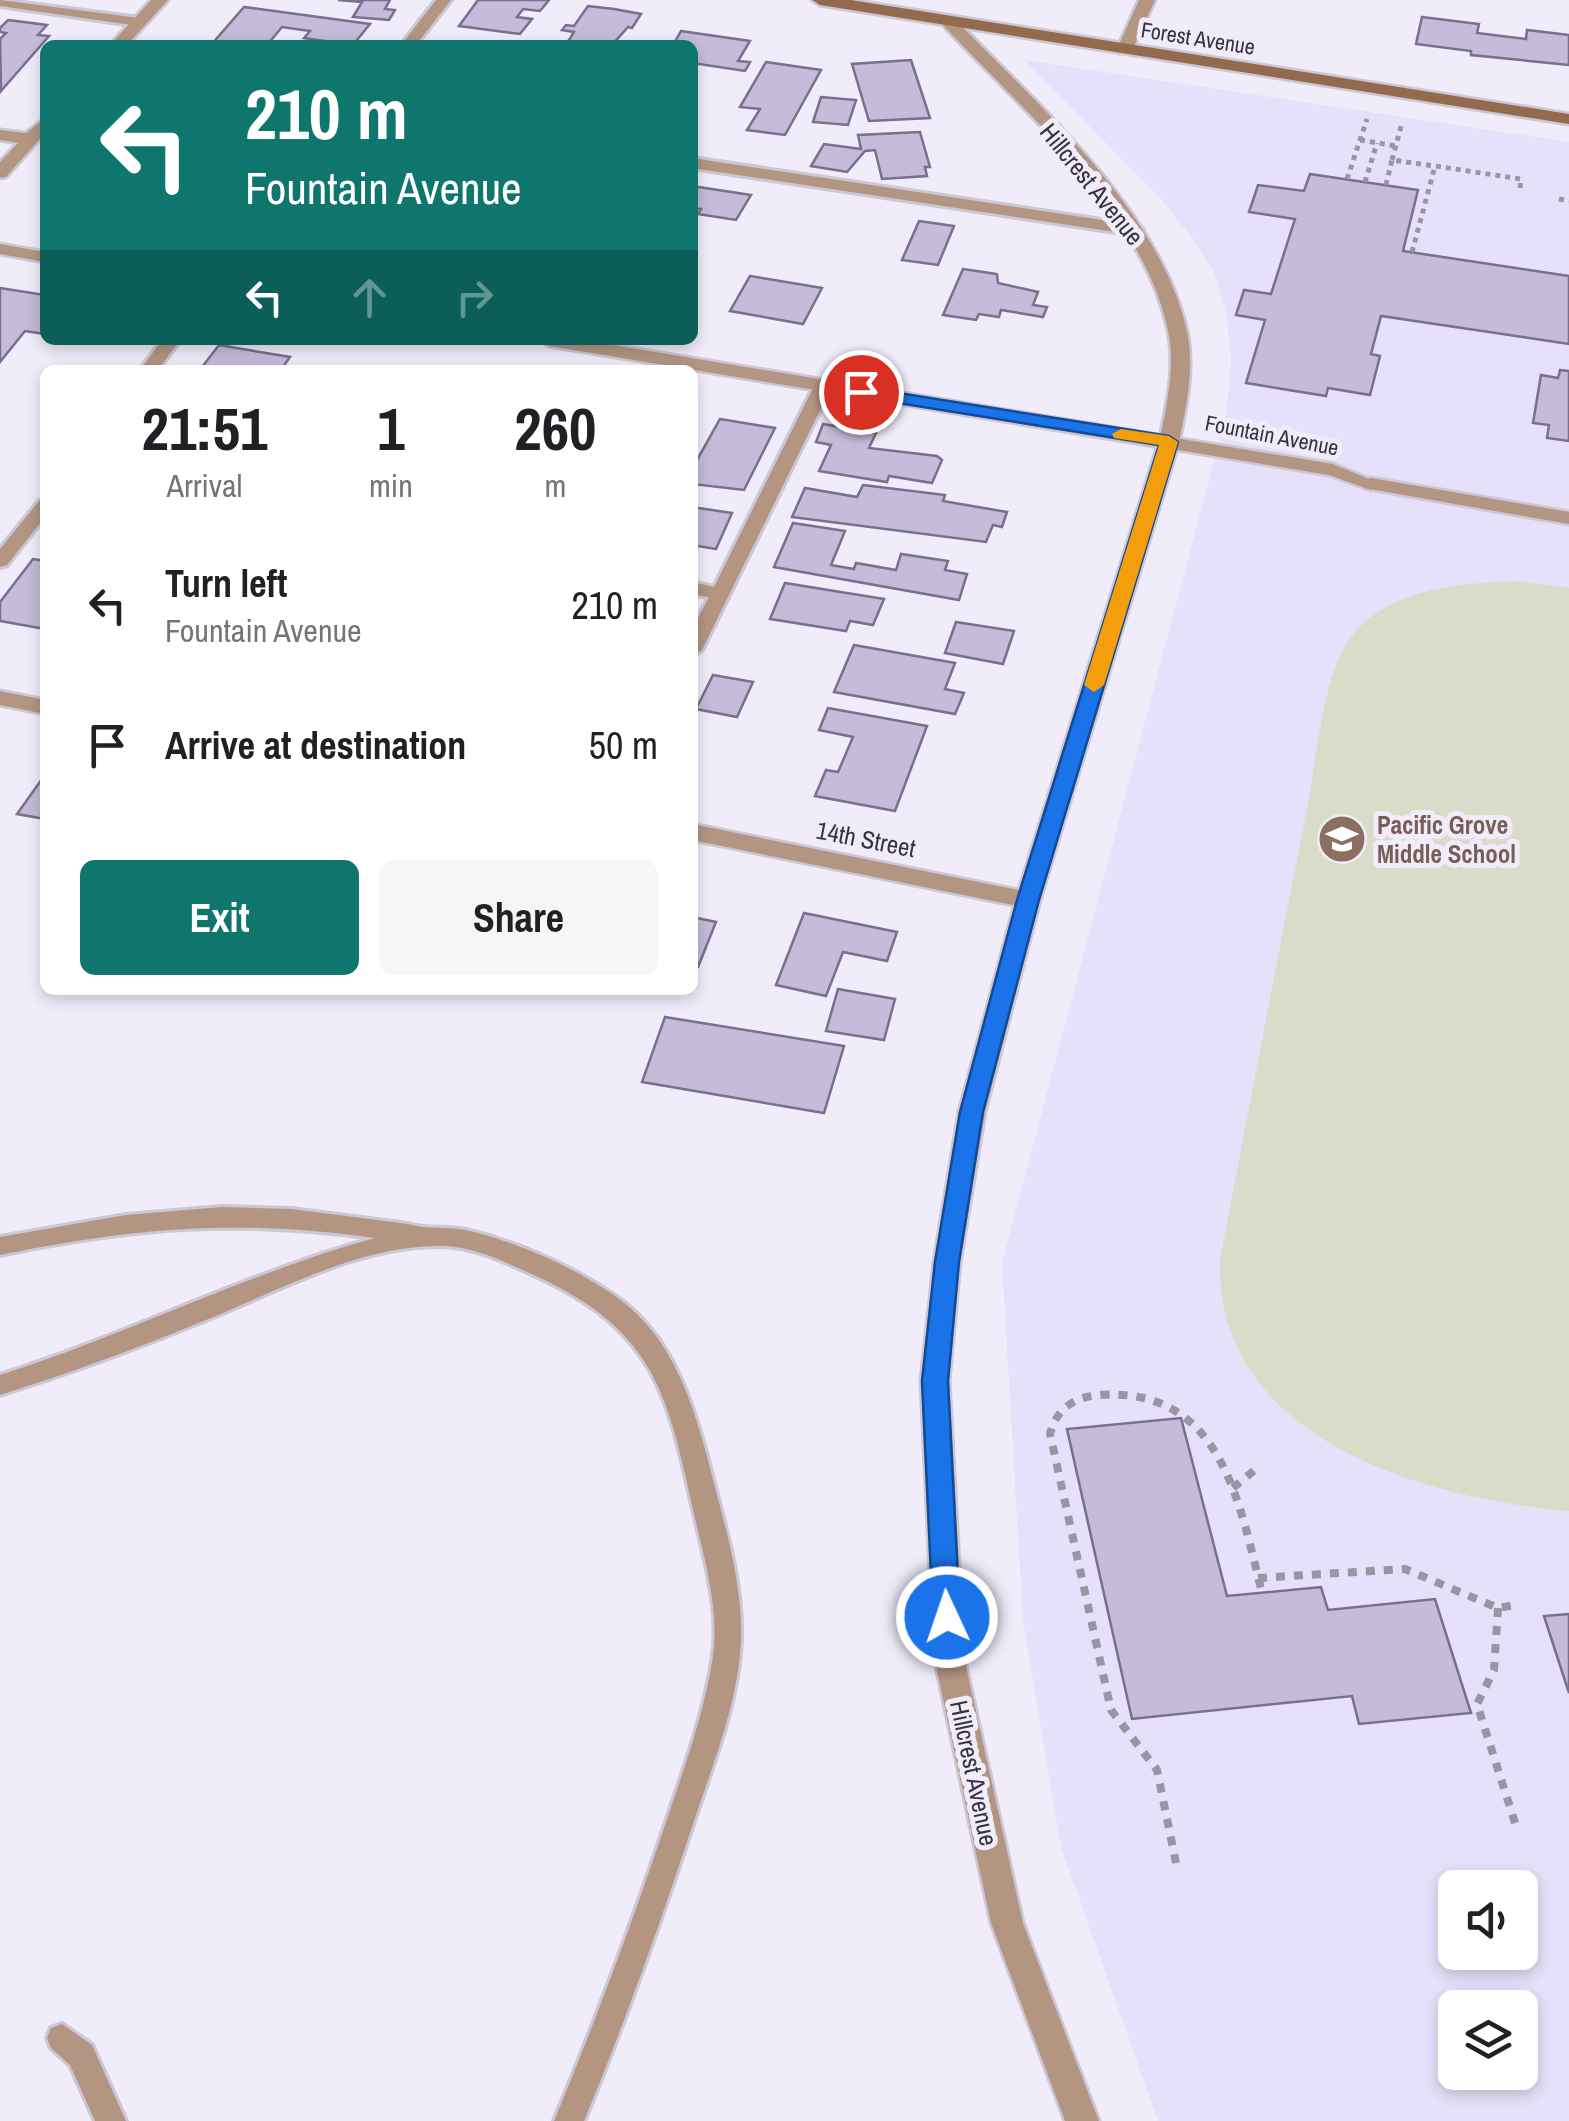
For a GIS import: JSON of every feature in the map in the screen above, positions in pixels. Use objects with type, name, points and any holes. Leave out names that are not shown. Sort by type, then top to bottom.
[{"type":"main road","name":"Forest Avenue","points":[[820,0],[1569,119]]},
{"type":"street","points":[[123,40],[160,0]]},
{"type":"street","points":[[1126,48],[1147,0]]},
{"type":"street","name":"Hillcrest Avenue","points":[[949,22],[1135,230],[1156,268],[1178,332],[1178,397],[1169,442],[1028,900],[972,1112],[947,1262],[935,1381],[948,1656],[1006,1923],[1082,2121]]},
{"type":"street","points":[[0,173],[40,128]]},
{"type":"street","points":[[0,134],[30,139]]},
{"type":"street","points":[[0,249],[40,256]]},
{"type":"street","name":"Fountain Avenue","points":[[579,345],[1333,470],[1372,484],[1569,518]]},
{"type":"street","points":[[0,698],[40,706]]},
{"type":"street","name":"14th Street","points":[[698,833],[1028,900]]},
{"type":"lane","points":[[412,40],[444,0]]},
{"type":"lane","points":[[0,2],[139,22]]},
{"type":"lane","points":[[698,164],[1135,230]]},
{"type":"lane","points":[[152,365],[167,345]]},
{"type":"lane","points":[[698,638],[824,386]]},
{"type":"lane","points":[[0,560],[40,510]]},
{"type":"lane","points":[[698,589],[720,594]]},
{"type":"lane","points":[[0,1246],[66,1232],[198,1217],[257,1216],[438,1236],[489,1246],[591,1289],[637,1325],[660,1358],[681,1404],[717,1556],[727,1654],[700,1761],[624,1992],[569,2121]]},
{"type":"lane","points":[[0,1386],[323,1262],[438,1236]]},
{"type":"lane","points":[[62,2038],[81,2055],[111,2121]]},
{"type":"path","points":[[1347,179],[1377,90]]},
{"type":"path","points":[[1360,140],[1396,146]]},
{"type":"path","points":[[1365,182],[1377,143]]},
{"type":"path","points":[[1386,185],[1392,160],[1521,179],[1520,188]]},
{"type":"path","points":[[1412,252],[1435,166]]},
{"type":"path","points":[[1559,199],[1569,201]]},
{"type":"path","points":[[1176,1864],[1157,1770],[1111,1710],[1050,1434],[1053,1416],[1064,1404],[1096,1395],[1146,1393],[1196,1424],[1213,1444],[1233,1488],[1262,1593]]},
{"type":"path","points":[[1233,1488],[1257,1468]]},
{"type":"path","points":[[1258,1578],[1405,1569],[1498,1608],[1515,1605]]},
{"type":"path","points":[[1498,1608],[1494,1670],[1477,1704],[1516,1826]]},
{"type":"shaded area","name":"Pacific Grove Middle School","points":[[1024,60],[1569,142],[1569,2121],[1158,2121],[1061,1847],[1023,1620],[1002,1263],[1226,415],[1231,362],[1227,317],[1215,274],[1161,199]]},
{"type":"green space","points":[[1517,581],[1569,588],[1569,1511],[1453,1492],[1394,1473],[1338,1448],[1290,1415],[1252,1373],[1227,1321],[1220,1259],[1321,725],[1337,661],[1360,627],[1399,601],[1446,587]]},
{"type":"building","points":[[338,0],[390,0],[385,9],[395,10],[389,20],[353,17],[362,2]]},
{"type":"building","points":[[478,0],[549,0],[540,11],[523,9],[517,17],[532,19],[520,34],[459,26]]},
{"type":"building","points":[[588,6],[641,14],[632,28],[628,27],[616,40],[569,40],[574,32],[562,30],[566,25],[574,26]]},
{"type":"building","points":[[244,7],[370,24],[357,40],[304,38],[310,31],[282,27],[271,40],[215,40]]},
{"type":"building","points":[[1422,17],[1479,24],[1477,33],[1526,39],[1527,30],[1569,35],[1569,65],[1471,55],[1471,51],[1416,44]]},
{"type":"building","points":[[8,20],[47,25],[38,35],[49,36],[40,40],[40,46],[1,91],[0,39],[6,33],[0,32]]},
{"type":"building","points":[[681,31],[750,41],[738,61],[750,62],[745,71],[698,64],[698,40],[676,40]]},
{"type":"building","points":[[911,60],[930,118],[869,121],[852,64]]},
{"type":"building","points":[[766,62],[821,70],[785,135],[747,130],[760,109],[740,107]]},
{"type":"building","points":[[821,97],[856,100],[848,125],[813,122]]},
{"type":"building","points":[[920,132],[930,167],[925,167],[927,176],[882,179],[875,150],[865,151],[847,172],[811,166],[824,144],[861,149],[858,135]]},
{"type":"building","points":[[1310,174],[1418,190],[1403,251],[1569,276],[1569,344],[1381,316],[1371,354],[1380,356],[1370,395],[1328,388],[1326,396],[1246,383],[1265,320],[1236,315],[1244,290],[1271,294],[1295,219],[1249,212],[1258,185],[1304,191]]},
{"type":"building","points":[[698,187],[751,195],[736,220],[698,214]]},
{"type":"building","points":[[919,221],[954,226],[938,265],[902,260]]},
{"type":"building","points":[[963,269],[997,274],[998,283],[1038,292],[1033,305],[1047,307],[1043,317],[1001,310],[999,317],[979,314],[976,320],[943,315]]},
{"type":"building","points":[[750,276],[822,288],[803,324],[730,311]]},
{"type":"building","points":[[0,288],[40,294],[40,333],[25,331],[0,362]]},
{"type":"building","points":[[219,345],[290,357],[284,365],[204,365]]},
{"type":"building","points":[[1560,370],[1569,371],[1569,441],[1547,438],[1549,425],[1533,423],[1541,375],[1558,378]]},
{"type":"building","points":[[720,419],[775,428],[744,490],[698,485],[698,458]]},
{"type":"building","points":[[823,424],[876,433],[869,448],[937,456],[942,460],[932,483],[889,476],[887,482],[819,471],[831,445],[816,442]]},
{"type":"building","points":[[863,485],[945,495],[943,501],[1007,512],[1002,527],[993,525],[986,542],[792,517],[805,488],[857,497]]},
{"type":"building","points":[[698,508],[732,513],[716,549],[698,546]]},
{"type":"building","points":[[793,523],[845,531],[831,565],[854,569],[856,563],[896,570],[901,554],[948,561],[945,570],[967,574],[959,600],[774,567]]},
{"type":"building","points":[[33,559],[40,560],[40,628],[0,621],[0,602]]},
{"type":"building","points":[[785,583],[884,599],[873,625],[850,621],[846,631],[770,619]]},
{"type":"building","points":[[956,622],[1014,631],[1003,664],[945,653]]},
{"type":"building","points":[[854,645],[955,663],[945,689],[964,693],[955,714],[834,692]]},
{"type":"building","points":[[713,675],[753,682],[737,717],[698,709]]},
{"type":"building","points":[[828,708],[927,726],[895,811],[815,796],[826,770],[838,772],[853,737],[819,730]]},
{"type":"building","points":[[40,782],[40,818],[17,814]]},
{"type":"building","points":[[804,913],[897,932],[887,961],[843,952],[826,996],[776,985]]},
{"type":"building","points":[[698,918],[716,922],[698,967]]},
{"type":"building","points":[[838,989],[895,999],[884,1040],[826,1031]]},
{"type":"building","points":[[665,1017],[844,1046],[824,1113],[642,1082]]},
{"type":"building","points":[[1181,1418],[1227,1596],[1321,1587],[1328,1610],[1435,1599],[1471,1713],[1359,1724],[1352,1696],[1132,1719],[1067,1429]]},
{"type":"building","points":[[1569,1614],[1569,1693],[1544,1616]]},
{"type":"slow traffic","points":[[1094,685],[1169,442],[1121,434]]},
{"type":"place","name":"Pacific Grove Middle School","points":[[1342,839]]},
{"type":"route","points":[[861,392],[1169,442],[1028,900],[972,1112],[947,1262],[935,1381],[947,1617]]}]
